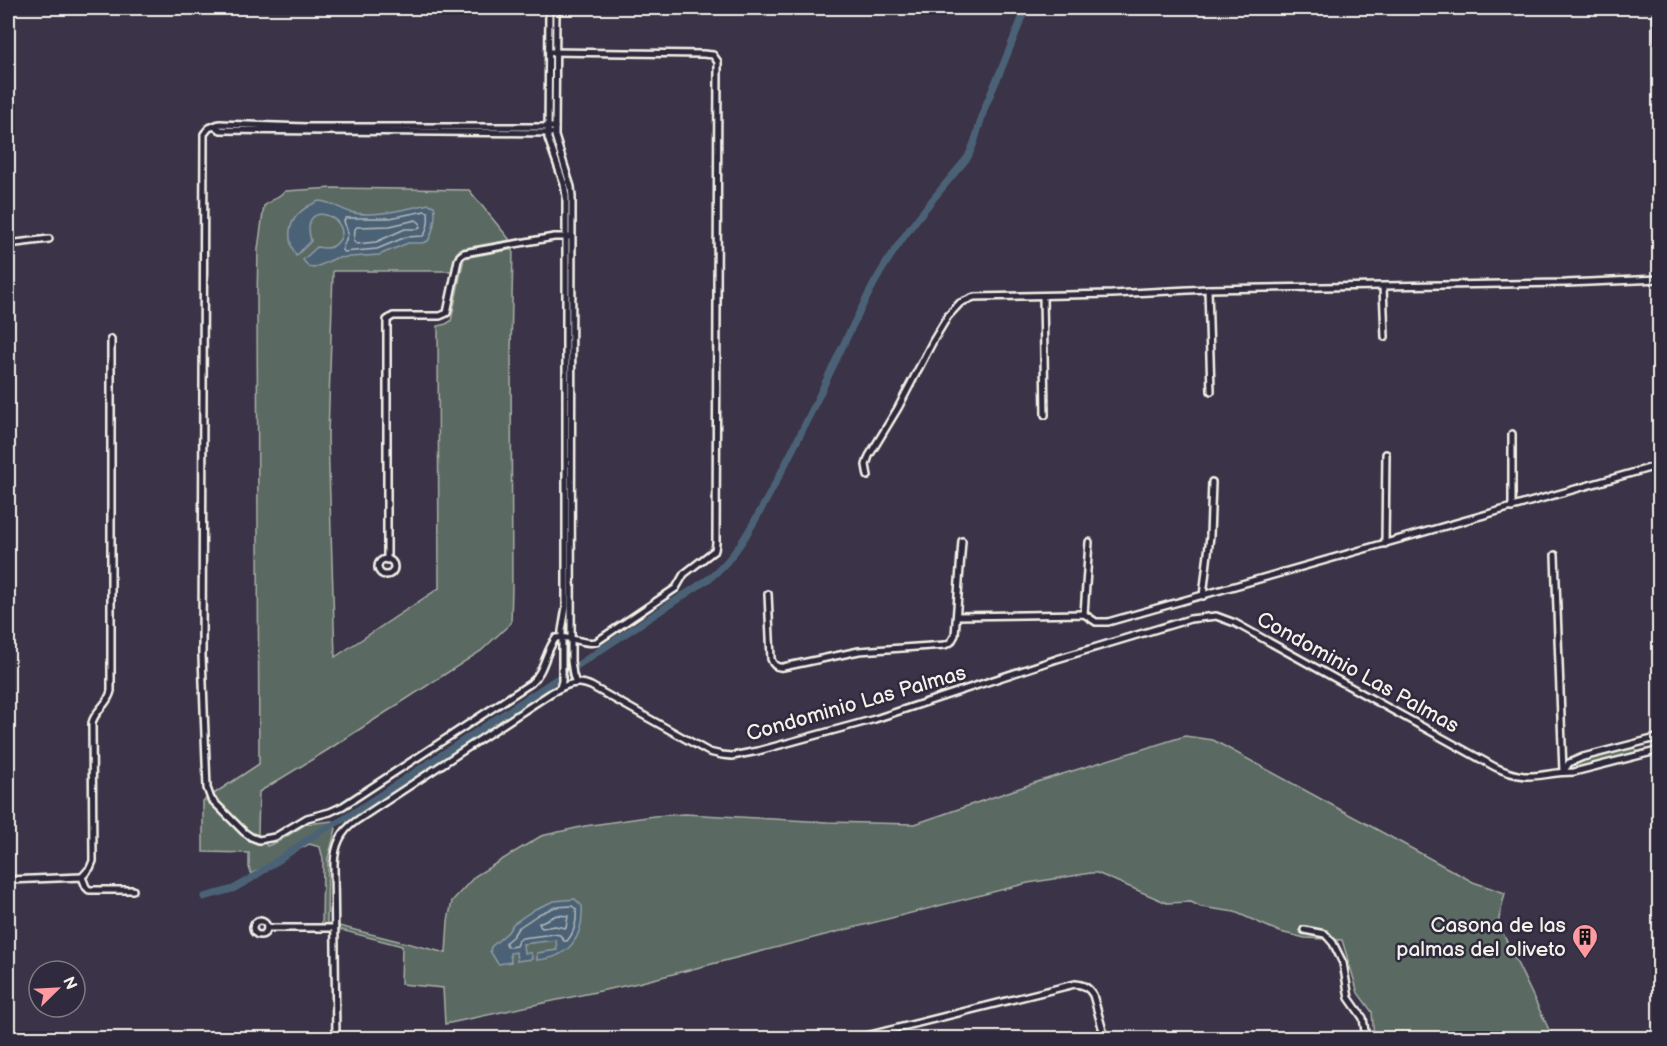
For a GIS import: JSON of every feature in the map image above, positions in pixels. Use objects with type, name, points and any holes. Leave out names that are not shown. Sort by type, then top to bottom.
[{"type":"main road","points":[[1658,8],[1659,66]]},
{"type":"street","points":[[336,1038],[334,855],[346,829],[365,814],[560,688],[576,683],[571,661],[569,237],[566,193],[550,142],[552,52],[549,8]]},
{"type":"street","points":[[552,52],[556,8]]},
{"type":"street","points":[[552,52],[704,54],[713,55],[718,62],[715,550],[684,574],[676,588],[596,642],[589,644],[562,637],[555,639],[540,673],[531,683],[337,809],[307,818],[275,837],[259,840],[251,837],[211,799],[207,788],[202,656],[203,144],[206,132],[209,128],[219,124],[552,130]]},
{"type":"street","points":[[387,560],[387,320],[393,316],[446,314],[459,258],[465,253],[554,237],[569,237]]},
{"type":"street","points":[[560,688],[566,607],[569,237]]},
{"type":"street","points":[[8,244],[49,239]]},
{"type":"street","points":[[868,476],[866,465],[868,456],[898,408],[933,341],[952,311],[964,301],[980,296],[1659,279]]},
{"type":"street","points":[[1383,287],[1385,337]]},
{"type":"street","points":[[1208,289],[1211,391]]},
{"type":"street","points":[[1043,296],[1045,415]]},
{"type":"street","points":[[8,880],[82,877],[93,861],[92,723],[96,714],[108,700],[111,691],[111,339]]},
{"type":"street","points":[[1512,434],[1512,508]]},
{"type":"street","points":[[1385,544],[1386,454]]},
{"type":"street","points":[[957,616],[1084,614],[1096,622],[1108,622],[1659,465]]},
{"type":"street","points":[[1203,596],[1210,536],[1212,482]]},
{"type":"street","points":[[768,594],[771,659],[775,665],[780,667],[860,651],[945,645],[954,638],[962,541]]},
{"type":"street","points":[[1084,614],[1089,542]]},
{"type":"street","points":[[1555,555],[1563,772]]},
{"type":"street","name":"Condominio Las Palmas","points":[[576,683],[587,684],[603,691],[709,752],[732,756],[875,719],[1057,659],[1190,619],[1216,616],[1235,623],[1502,771],[1530,777],[1583,770],[1659,750]]},
{"type":"street","name":"Condominio Las Palmas","points":[[1563,772],[1569,763],[1583,757],[1659,737]]},
{"type":"street","points":[[82,877],[89,890],[133,890]]},
{"type":"street","points":[[267,928],[334,928]]},
{"type":"street","points":[[1304,930],[1326,935],[1334,943],[1343,963],[1349,998],[1363,1018],[1366,1038]]},
{"type":"street","points":[[858,1038],[1075,984],[1089,989],[1105,1038]]},
{"type":"green space","points":[[333,188],[469,190],[510,240],[460,249],[456,254],[452,271],[333,271],[328,436],[335,657],[439,588],[438,326],[451,321],[464,258],[513,249],[512,588],[511,623],[481,651],[259,792],[258,834],[267,846],[306,824],[332,821],[336,829],[328,858],[327,923],[446,953],[452,901],[475,876],[541,836],[585,826],[685,814],[827,822],[915,824],[1040,781],[1185,736],[1213,740],[1473,882],[1505,893],[1498,923],[1553,1038],[1374,1038],[1372,1012],[1358,993],[1342,940],[1305,938],[1280,932],[1235,912],[1201,907],[1191,902],[1167,903],[1097,873],[1028,883],[638,983],[445,1024],[443,988],[401,984],[402,946],[322,925],[323,859],[320,847],[309,844],[251,874],[249,853],[203,852],[203,801],[259,764],[257,299],[258,249],[264,206],[286,191]]},
{"type":"green space","points":[[1631,746],[1636,749],[1635,753],[1580,768],[1575,765],[1579,761]]},
{"type":"water","points":[[319,201],[359,214],[389,212],[429,204],[434,206],[434,224],[428,241],[408,243],[379,255],[336,258],[314,268],[309,267],[303,260],[317,247],[334,246],[342,234],[340,226],[334,219],[319,214],[312,218],[309,226],[311,241],[296,256],[290,238],[292,223],[302,211]]},
{"type":"water","points":[[575,899],[582,906],[582,917],[577,936],[566,950],[558,955],[537,960],[537,953],[557,950],[556,940],[523,944],[524,953],[531,953],[532,959],[517,961],[516,952],[510,953],[511,962],[498,964],[490,951],[491,947],[508,932],[513,924],[535,909],[554,901]]},
{"type":"waterway","points":[[204,897],[233,889],[249,880],[710,578],[728,561],[749,530],[781,472],[877,278],[913,224],[968,157],[985,107],[1026,8]]},
{"type":"place","name":"Casona de las palmas del oliveto","points":[[1585,960]]}]
